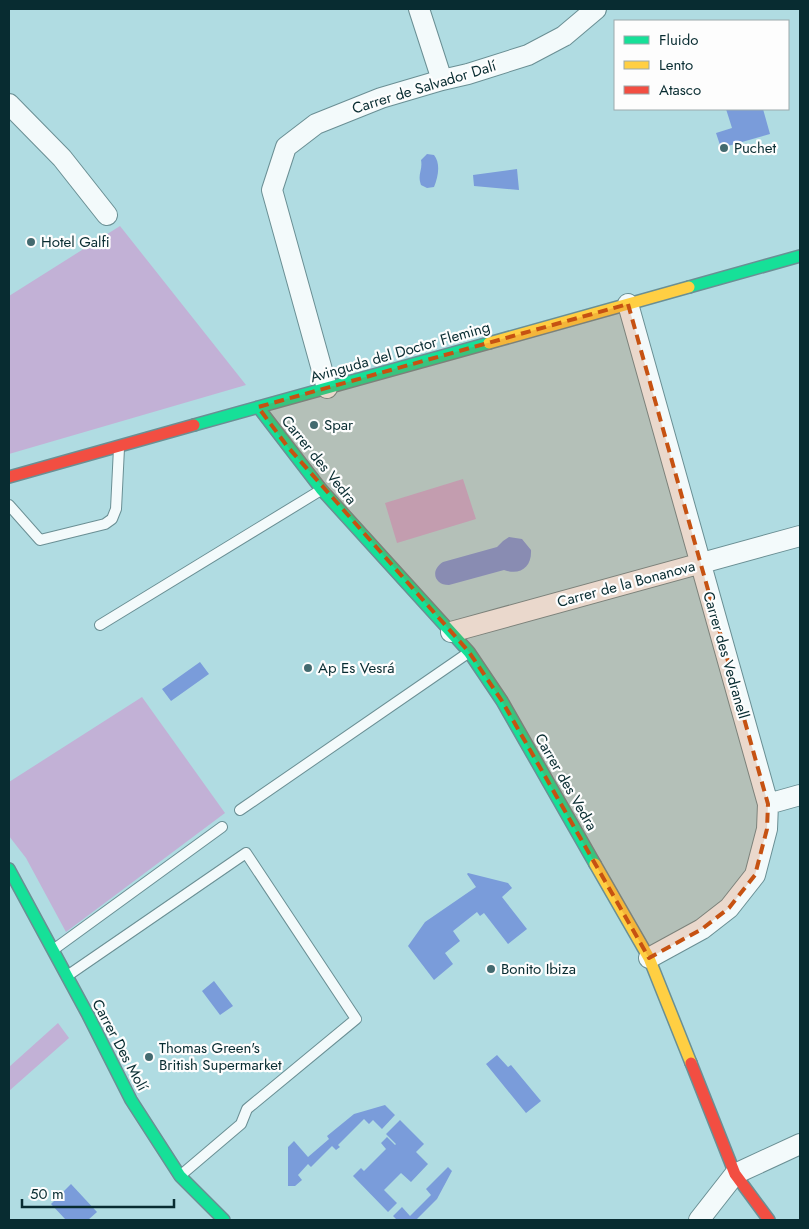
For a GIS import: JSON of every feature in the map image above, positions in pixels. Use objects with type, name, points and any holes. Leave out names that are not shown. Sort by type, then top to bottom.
[{"type":"street","points":[[419,9],[442,80]]},
{"type":"street","name":"Carrer de Salvador Dalí","points":[[327,388],[272,190],[286,147],[316,124],[381,98],[468,74],[528,54],[564,36],[596,9]]},
{"type":"street","points":[[9,104],[62,158],[107,215]]},
{"type":"street","name":"Avinguda del Doctor Fleming","points":[[9,477],[800,256]]},
{"type":"street","name":"Carrer des Vedranell","points":[[628,304],[768,804],[767,829],[755,875],[729,908],[702,929],[649,958]]},
{"type":"street","name":"Carrer des Vedra","points":[[258,407],[321,489],[469,652],[502,701],[649,958],[735,1174],[769,1220]]},
{"type":"street","name":"Carrer de la Bonanova","points":[[451,632],[800,536]]},
{"type":"street","points":[[768,804],[800,795]]},
{"type":"street","name":"Carrer Des Molí","points":[[9,870],[67,976],[131,1100],[180,1176],[224,1220]]},
{"type":"street","points":[[699,1220],[735,1174],[800,1144]]},
{"type":"lane","points":[[9,505],[40,540],[105,524],[112,519],[116,509],[119,446]]},
{"type":"lane","points":[[100,625],[321,489]]},
{"type":"lane","points":[[240,810],[469,652]]},
{"type":"lane","points":[[53,950],[222,827]]},
{"type":"lane","points":[[67,976],[246,853],[356,1019],[247,1109],[241,1124],[180,1176]]},
{"type":"highlighted area","points":[[628,304],[768,804],[767,829],[755,875],[729,908],[702,929],[649,958],[502,701],[469,652],[287,446],[258,407]]},
{"type":"shaded area","points":[[120,226],[246,385],[9,454],[9,296]]},
{"type":"shaded area","points":[[463,479],[476,519],[397,543],[385,503]]},
{"type":"shaded area","points":[[142,697],[225,813],[66,932],[26,858],[9,836],[9,782]]},
{"type":"shaded area","points":[[58,1023],[69,1038],[9,1091],[9,1067]]},
{"type":"water","points":[[726,110],[763,110],[770,134],[721,148],[716,133],[732,128]]},
{"type":"water","points":[[427,154],[434,155],[438,162],[438,175],[434,187],[427,188],[421,185],[420,178],[421,160]]},
{"type":"water","points":[[517,169],[519,190],[474,186],[473,175]]},
{"type":"water","points":[[509,537],[522,539],[531,550],[531,556],[524,569],[515,572],[504,570],[449,585],[440,583],[437,580],[436,569],[443,562],[497,547]]},
{"type":"water","points":[[200,662],[209,674],[171,701],[162,689]]},
{"type":"water","points":[[468,873],[508,883],[512,888],[502,897],[527,929],[508,944],[484,913],[480,916],[477,912],[453,931],[460,941],[445,953],[453,964],[434,980],[408,946],[425,922],[476,887]]},
{"type":"water","points":[[214,981],[233,1006],[220,1015],[202,991]]},
{"type":"water","points":[[497,1055],[508,1067],[511,1065],[541,1101],[526,1113],[486,1064]]},
{"type":"water","points":[[385,1105],[395,1115],[382,1129],[373,1120],[369,1124],[364,1119],[338,1145],[340,1147],[336,1150],[332,1146],[311,1167],[308,1164],[298,1175],[302,1180],[295,1186],[288,1186],[288,1147],[294,1141],[308,1157],[329,1139],[327,1136],[354,1114]]},
{"type":"water","points":[[400,1120],[424,1144],[416,1152],[428,1164],[411,1182],[401,1173],[384,1190],[397,1203],[388,1212],[353,1176],[361,1168],[364,1171],[386,1149],[381,1143],[387,1137],[396,1144],[386,1134]]},
{"type":"water","points":[[448,1167],[452,1171],[437,1199],[416,1220],[397,1220],[393,1216],[402,1207],[410,1216],[431,1195],[426,1189]]},
{"type":"water","points":[[71,1184],[97,1212],[88,1220],[66,1220],[51,1204]]},
{"type":"traffic: fast","points":[[689,287],[800,256]]},
{"type":"traffic: fast","points":[[194,425],[489,343]]},
{"type":"traffic: fast","points":[[258,407],[321,489],[469,652],[502,701],[595,864]]},
{"type":"traffic: fast","points":[[9,869],[88,1015],[131,1100],[180,1176],[224,1220]]},
{"type":"traffic: slow","points":[[489,343],[689,287]]},
{"type":"traffic: slow","points":[[595,864],[649,958],[691,1063]]},
{"type":"traffic: jam","points":[[9,477],[194,425]]},
{"type":"traffic: jam","points":[[691,1063],[735,1174],[769,1220]]},
{"type":"place","name":"Puchet","points":[[724,148]]},
{"type":"place","name":"Hotel Galfi","points":[[31,242]]},
{"type":"place","name":"Spar","points":[[314,425]]},
{"type":"place","name":"Ap Es Vesrá","points":[[308,668]]},
{"type":"place","name":"Bonito Ibiza","points":[[491,969]]},
{"type":"place","name":"Thomas Green's British Supermarket","points":[[149,1057]]}]
